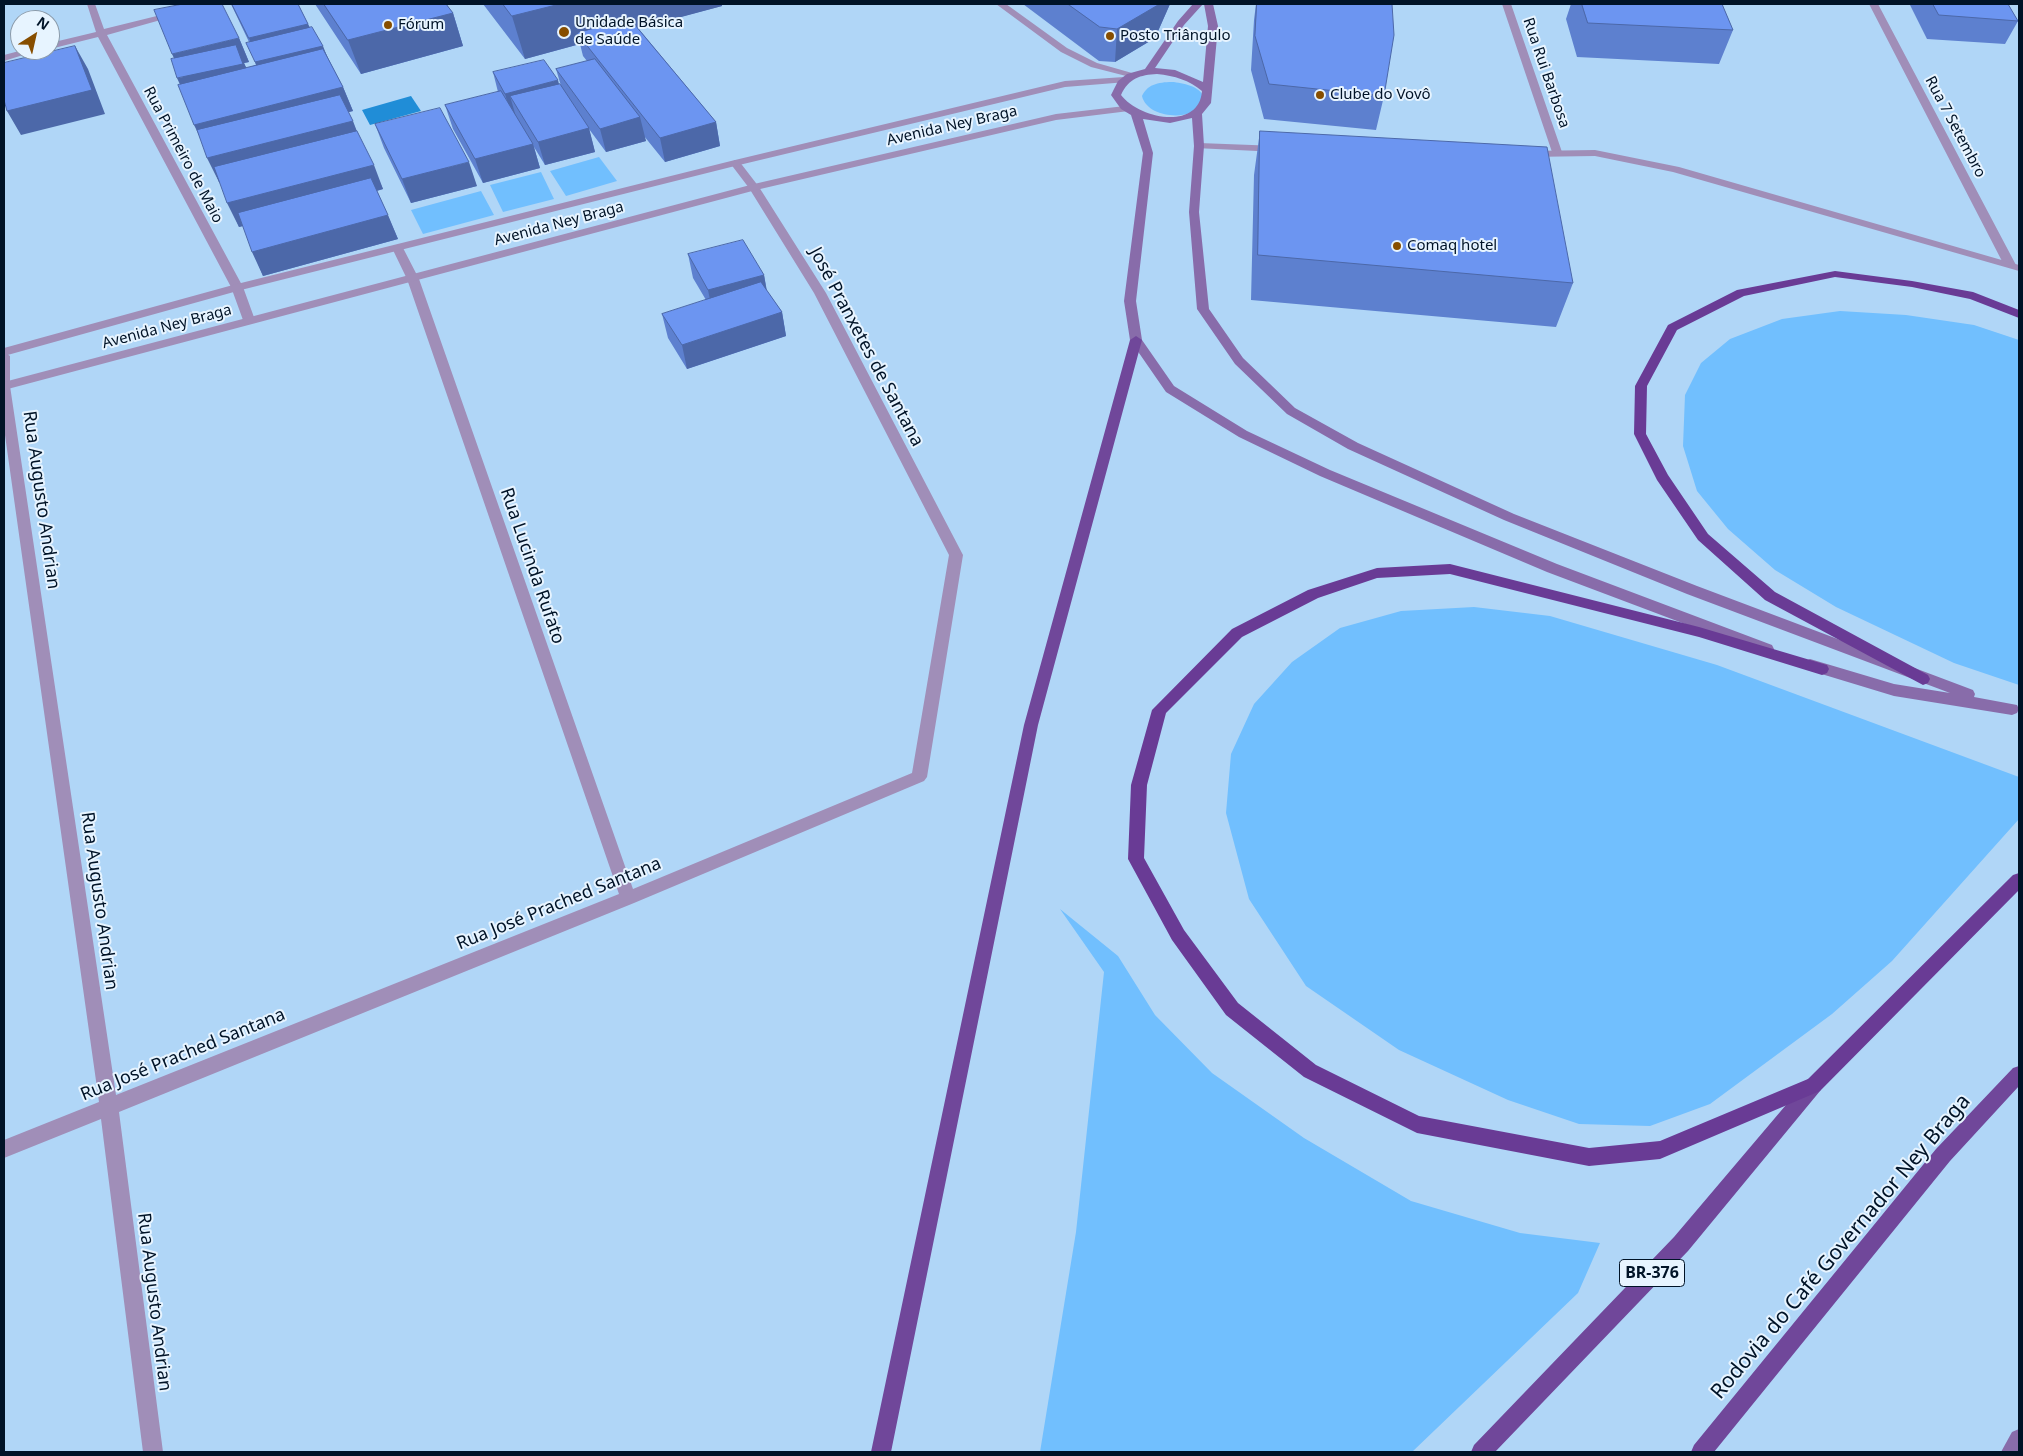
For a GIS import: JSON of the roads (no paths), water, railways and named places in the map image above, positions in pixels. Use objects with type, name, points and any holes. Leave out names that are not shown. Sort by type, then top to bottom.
[{"type":"highway","points":[[1923,679],[1770,596],[1702,537],[1662,476],[1640,434],[1641,386],[1672,328],[1741,293],[1835,274],[1912,284],[1973,296],[2019,314]]},
{"type":"highway","points":[[881,1452],[1031,725],[1136,340]]},
{"type":"highway","points":[[1814,1085],[1660,1150],[1589,1157],[1417,1124],[1310,1070],[1232,1009],[1178,935],[1136,859],[1139,785],[1159,710],[1237,633],[1313,594],[1377,573],[1450,569],[1699,632],[1822,669]]},
{"type":"highway","name":"BR-376","points":[[1481,1452],[1681,1244],[1814,1085],[2019,880]]},
{"type":"highway","name":"Rodovia do Café Governador Ney Braga","points":[[1701,1452],[1943,1155],[2019,1074]]},
{"type":"main road","points":[[1148,71],[1181,23],[1198,4]]},
{"type":"main road","points":[[1130,112],[1162,120],[1187,117],[1197,113],[1206,106],[1209,98],[1207,90],[1213,26],[1209,4]]},
{"type":"main road","points":[[1207,90],[1192,78],[1179,73],[1148,71],[1124,80],[1117,87],[1116,95],[1130,112],[1148,153],[1130,301],[1136,340],[1170,389],[1243,434],[1325,473],[1552,568],[1822,669],[1894,690],[2016,710]]},
{"type":"main road","points":[[1197,113],[1200,146],[1194,212],[1203,309],[1239,361],[1291,411],[1353,446],[1509,517],[1923,679],[2016,710]]},
{"type":"main road","points":[[2010,1452],[2019,1438]]},
{"type":"street","name":"Rua Primeiro de Maio","points":[[90,4],[101,33],[237,287],[249,320]]},
{"type":"street","points":[[1000,4],[1064,50],[1094,65],[1136,75]]},
{"type":"street","name":"Rua Rui Barbosa","points":[[1506,4],[1557,152]]},
{"type":"street","name":"Rua 7 Setembro","points":[[1873,4],[2015,266]]},
{"type":"street","points":[[60,43],[184,13]]},
{"type":"street","name":"Avenida Ney Braga","points":[[4,354],[237,287],[735,163],[1065,84],[1124,80]]},
{"type":"street","name":"Avenida Ney Braga","points":[[4,386],[754,187],[1056,117],[1130,112]]},
{"type":"street","points":[[1200,146],[1286,150]]},
{"type":"street","points":[[1512,155],[1557,152],[1595,153],[1675,169],[2015,266]]},
{"type":"street","name":"José Pranxetes de Santana","points":[[735,163],[754,187],[820,294],[956,555]]},
{"type":"street","name":"Rua Lucinda Rufato","points":[[398,248],[413,279],[628,898]]},
{"type":"street","name":"Rua Augusto Andrian","points":[[4,354],[4,386],[109,1107],[153,1452]]},
{"type":"street","name":"Rua José Prached Santana","points":[[4,1150],[628,898],[920,777],[956,555]]},
{"type":"place","name":"Fórum","points":[[388,25]]},
{"type":"place","name":"Unidade Básica de Saúde","points":[[564,32]]},
{"type":"place","name":"Posto Triângulo","points":[[1110,36]]},
{"type":"place","name":"Clube do Vovô","points":[[1320,95]]},
{"type":"place","name":"Comaq hotel","points":[[1397,246]]}]
